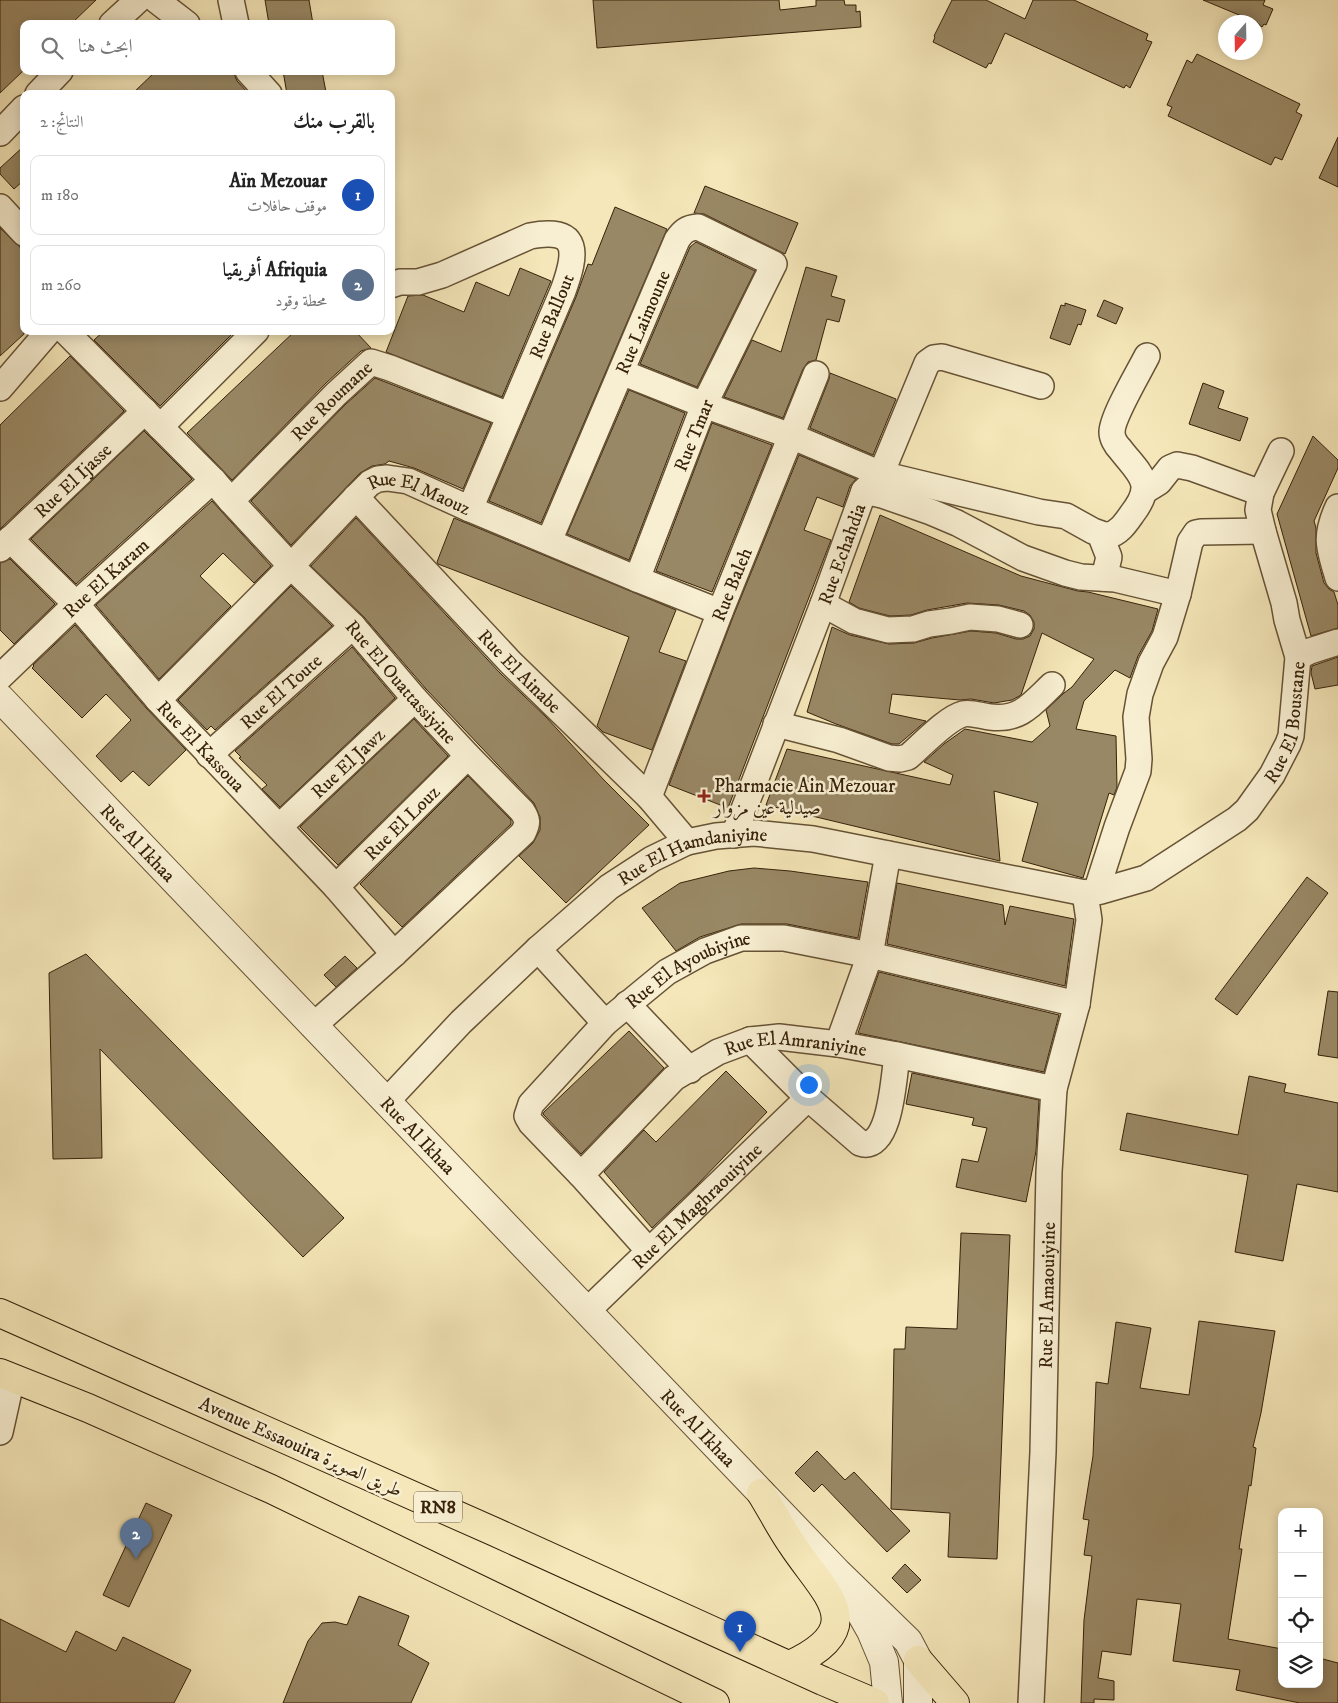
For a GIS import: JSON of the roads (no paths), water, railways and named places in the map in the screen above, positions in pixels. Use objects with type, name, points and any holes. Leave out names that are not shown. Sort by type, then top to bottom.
[{"type":"main road","name":"Avenue Essaouira طريق الصويرة","points":[[0,1313],[875,1703]]},
{"type":"main road","points":[[6,1375],[88,1408],[271,1489],[715,1703]]},
{"type":"main road","points":[[761,1493],[790,1543],[828,1593],[834,1605],[836,1620],[831,1635],[820,1648],[806,1658],[790,1665]]},
{"type":"main road","points":[[918,1660],[955,1703]]},
{"type":"street","points":[[116,20],[138,0]]},
{"type":"street","points":[[156,0],[182,20]]},
{"type":"street","points":[[230,0],[235,20]]},
{"type":"street","points":[[42,90],[56,75]]},
{"type":"street","points":[[252,75],[265,90]]},
{"type":"street","points":[[0,133],[20,112]]},
{"type":"street","points":[[0,207],[20,229]]},
{"type":"street","name":"Rue Laimoune","points":[[549,542],[682,232],[689,228],[698,227],[774,264],[759,296]]},
{"type":"street","name":"Rue Ballout","points":[[395,284],[418,282],[442,275],[530,236],[543,233],[558,235],[568,240],[573,250],[573,261],[569,276],[470,509]]},
{"type":"street","name":"Rue Tmar","points":[[636,579],[704,406],[759,296]]},
{"type":"street","points":[[0,388],[46,335]]},
{"type":"street","name":"Rue El Ouattassiyine","points":[[69,335],[213,480],[291,566],[353,626],[415,699],[528,819],[523,833],[394,954],[313,1026]]},
{"type":"street","name":"Rue El Ijasse","points":[[5,544],[251,335]]},
{"type":"street","points":[[1146,490],[1143,479],[1115,444],[1112,433],[1119,412],[1147,356]]},
{"type":"street","name":"Rue Echahdia","points":[[734,835],[823,604],[873,483],[927,363],[934,358],[942,357],[1041,386]]},
{"type":"street","name":"Rue Roumane","points":[[231,501],[336,394],[371,362],[509,415]]},
{"type":"street","points":[[622,372],[704,406],[791,436],[873,483],[890,498],[957,522],[1023,558],[1043,566],[1081,577],[1115,579],[1178,594]]},
{"type":"street","name":"Rue Baleh","points":[[649,797],[720,612],[816,374]]},
{"type":"street","name":"Rue El Boustane","points":[[1091,893],[1146,878],[1224,829],[1247,810],[1272,775],[1290,740],[1298,657],[1258,510],[1261,493],[1281,451]]},
{"type":"street","points":[[873,483],[1066,516],[1107,536],[1120,530],[1137,508],[1146,490],[1158,482],[1170,468],[1177,465],[1192,468],[1261,493]]},
{"type":"street","name":"Rue El Maouz","points":[[158,700],[291,566],[356,497],[370,483],[378,479],[387,478],[408,481],[636,579],[720,612]]},
{"type":"street","name":"Rue El Karam","points":[[0,677],[76,604],[213,480]]},
{"type":"street","name":"Rue El Ainabe","points":[[356,497],[510,663],[649,797],[687,842]]},
{"type":"street","points":[[1338,507],[1329,533],[1329,549],[1338,578]]},
{"type":"street","points":[[1091,893],[1138,772],[1136,717],[1140,694],[1151,663],[1165,637],[1178,594],[1190,542],[1196,533],[1263,531]]},
{"type":"street","points":[[1100,534],[1109,557],[1104,578]]},
{"type":"street","name":"Rue El Kassoua","points":[[5,544],[76,604],[158,700],[336,887],[394,954]]},
{"type":"street","points":[[823,604],[854,621],[888,630],[913,629],[929,624],[970,617],[998,619],[1020,625]]},
{"type":"street","name":"Rue El Toute","points":[[209,755],[353,626]]},
{"type":"street","points":[[1298,657],[1338,642]]},
{"type":"street","points":[[776,724],[811,732],[889,758],[900,759],[913,752],[953,718],[964,714],[992,717],[1014,716],[1021,713],[1052,685]]},
{"type":"street","name":"Rue Al Ikhaa","points":[[0,698],[837,1572],[908,1641],[918,1660]]},
{"type":"street","name":"Rue El Jawz","points":[[279,828],[415,699]]},
{"type":"street","name":"Rue El Louz","points":[[336,887],[468,756]]},
{"type":"street","name":"Rue El Hamdaniyine","points":[[386,1102],[461,1022],[538,949],[618,880],[652,859],[687,842],[716,836],[754,834],[813,839],[1091,893]]},
{"type":"street","points":[[838,1044],[870,955],[888,854]]},
{"type":"street","name":"Rue El Amaouiyine","points":[[1031,1703],[1043,1452],[1049,1172],[1054,1089],[1077,1004],[1091,893]]},
{"type":"street","name":"Rue El Ayoubiyine","points":[[649,1252],[581,1175],[531,1123],[527,1116],[531,1104],[605,1023],[667,972],[705,951],[741,938],[784,938],[870,955],[1077,1004]]},
{"type":"street","points":[[538,949],[605,1023]]},
{"type":"street","points":[[627,1004],[690,1070]]},
{"type":"street","name":"Rue El Amraniyine","points":[[581,1175],[674,1078],[718,1052],[750,1040],[779,1037],[838,1044],[1054,1089]]},
{"type":"street","points":[[750,1040],[808,1098],[860,1143],[870,1144],[882,1134],[887,1121],[897,1055]]},
{"type":"street","name":"Rue El Maghraouiyine","points":[[587,1312],[808,1098]]},
{"type":"street","points":[[0,1432],[6,1375]]},
{"type":"street","name":"Rue Al Ikhaa","points":[[837,1572],[871,1631],[884,1662],[888,1703]]},
{"type":"street","points":[[918,1660],[918,1703]]},
{"type":"place","name":"Pharmacie Ain Mezouar صيدلية عين مزوار","points":[[704,796]]},
{"type":"place","name":"Afriquia أفريقيا","points":[[136,1559]]},
{"type":"place","name":"Aïn Mezouar","points":[[740,1652]]}]
